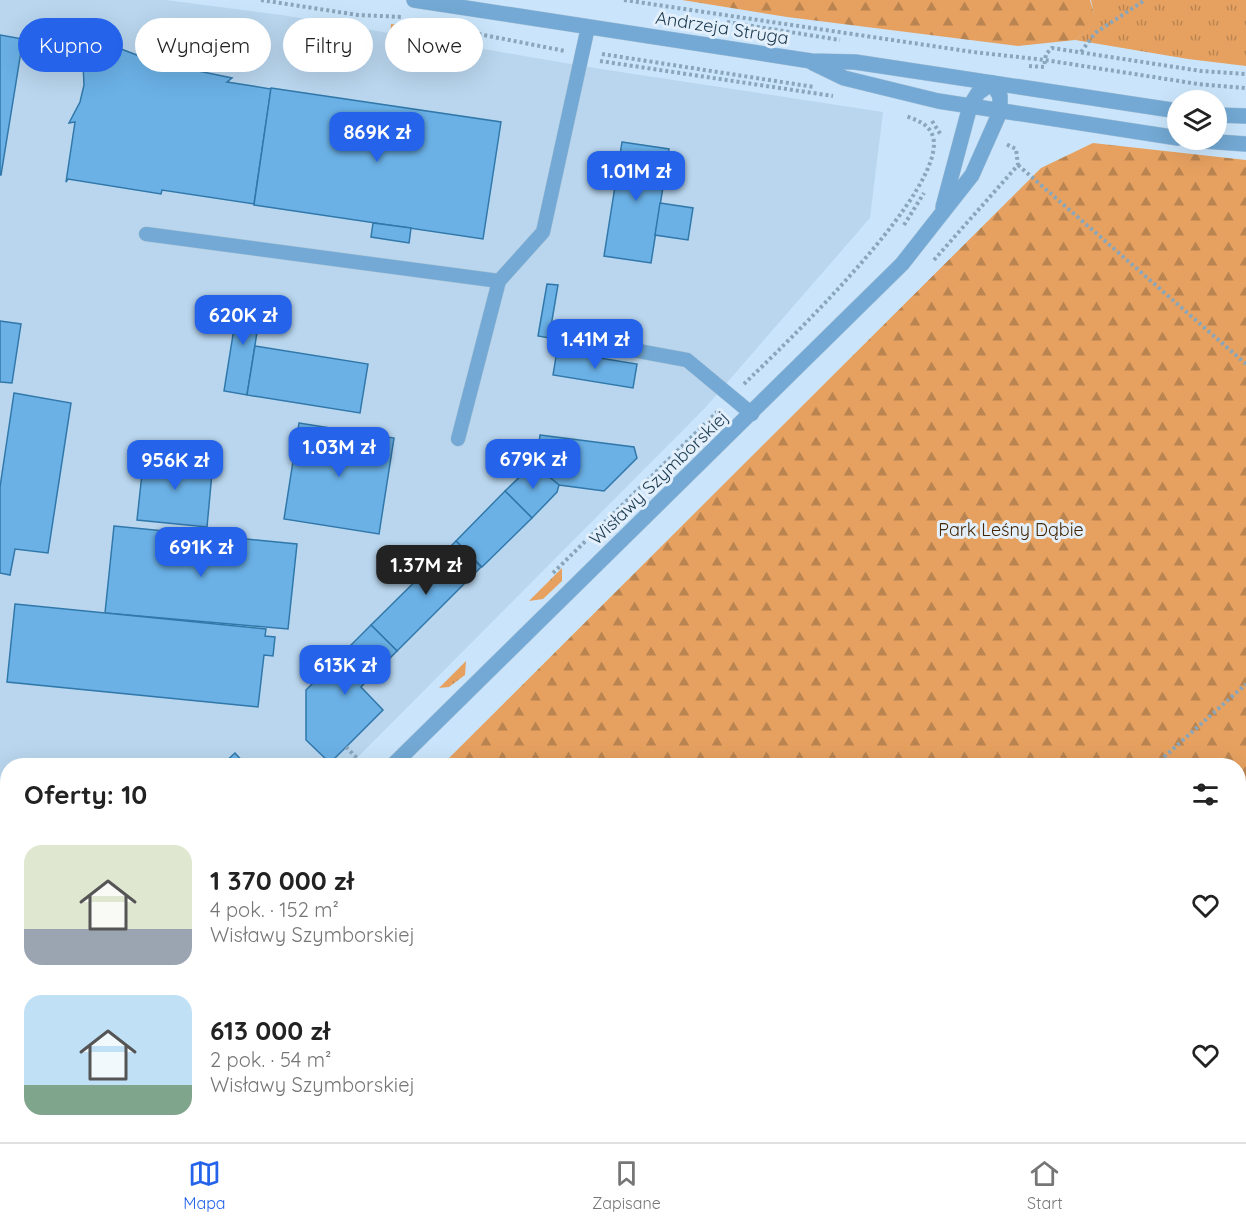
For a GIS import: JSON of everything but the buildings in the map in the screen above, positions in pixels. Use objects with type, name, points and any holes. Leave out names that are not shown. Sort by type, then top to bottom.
[{"type":"street","name":"Andrzeja Struga","points":[[414,0],[811,61],[855,62],[1167,109]]},
{"type":"street","name":"Andrzeja Struga","points":[[811,61],[844,78],[970,106],[1167,136]]},
{"type":"street","points":[[970,106],[978,93],[992,83],[1000,96],[1000,111]]},
{"type":"street","name":"Wisławy Szymborskiej","points":[[942,210],[970,106]]},
{"type":"street","name":"Wisławy Szymborskiej","points":[[400,758],[889,278],[972,175],[1000,111]]},
{"type":"street","points":[[1227,115],[1246,116]]},
{"type":"street","points":[[1227,143],[1246,144]]},
{"type":"lane","points":[[458,439],[499,280],[543,232],[588,27]]},
{"type":"lane","points":[[146,234],[499,280]]},
{"type":"lane","points":[[622,348],[687,360],[752,414]]},
{"type":"path","points":[[261,0],[342,13],[403,18]]},
{"type":"path","points":[[624,0],[1198,84],[1246,88]]},
{"type":"path","points":[[1081,52],[1095,33],[1145,0]]},
{"type":"path","points":[[727,22],[852,41]]},
{"type":"path","points":[[483,36],[583,54],[604,54],[840,91]]},
{"type":"path","points":[[1025,65],[1044,67],[1052,48],[1201,71],[1246,74]]},
{"type":"path","points":[[583,54],[601,61],[841,98]]},
{"type":"path","points":[[553,573],[732,397],[870,254],[910,204],[932,157],[932,134],[920,121],[895,112]]},
{"type":"path","points":[[925,115],[941,134],[941,144]]},
{"type":"path","points":[[1018,165],[1246,364]]},
{"type":"path","points":[[900,230],[920,202],[928,184]]},
{"type":"path","points":[[1163,758],[1246,684]]},
{"type":"path","points":[[346,747],[357,758]]},
{"type":"shaded area","points":[[0,0],[166,0],[300,18],[283,18],[283,72],[373,72],[373,30],[385,32],[385,72],[483,72],[483,49],[883,112],[870,218],[705,408],[357,758],[0,758]]},
{"type":"green space","points":[[682,0],[1090,0],[1097,23],[1075,40],[1018,46],[787,17]]},
{"type":"green space","points":[[1091,0],[1246,0],[1246,66],[1075,40],[1096,23]]},
{"type":"green space","name":"Park Leśny Dąbie","points":[[1093,143],[1246,160],[1246,758],[449,758],[1041,168]]},
{"type":"green space","points":[[714,421],[706,441],[695,452],[682,451]]},
{"type":"green space","points":[[562,568],[562,581],[543,599],[529,601]]},
{"type":"green space","points":[[466,661],[465,675],[449,687],[439,688]]}]
